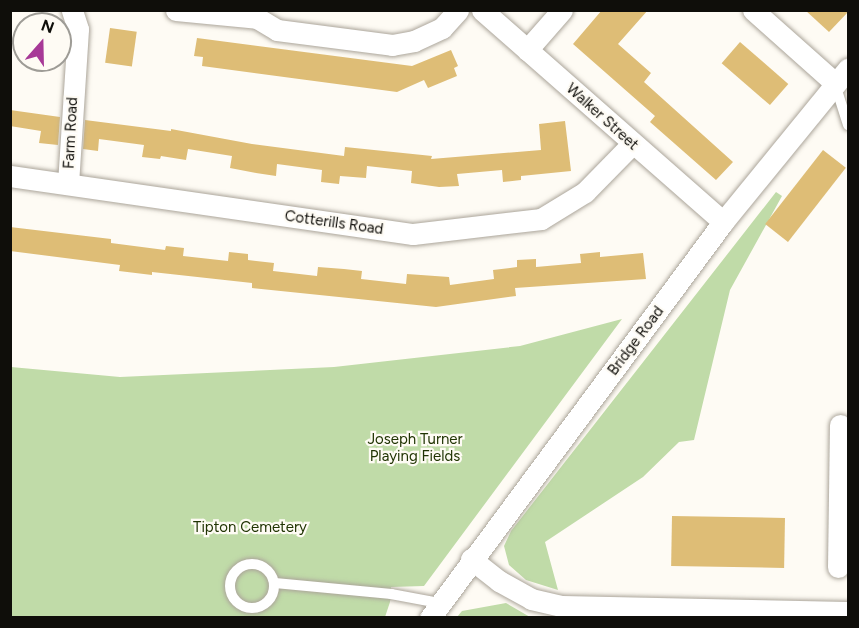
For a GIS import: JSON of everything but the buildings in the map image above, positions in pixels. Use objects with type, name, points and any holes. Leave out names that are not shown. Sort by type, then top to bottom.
[{"type":"street","points":[[176,10],[256,18],[277,30],[392,45],[414,41],[442,28],[458,10]]},
{"type":"street","name":"Walker Street","points":[[482,10],[723,222]]},
{"type":"street","points":[[527,50],[562,10]]},
{"type":"street","points":[[753,10],[842,76]]},
{"type":"street","name":"Farm Road","points":[[68,184],[78,12]]},
{"type":"street","name":"Bridge Road","points":[[434,610],[723,222],[842,76]]},
{"type":"street","name":"Cotterills Road","points":[[10,176],[413,234],[541,219],[585,192],[632,144]]},
{"type":"street","points":[[838,567],[844,530],[840,425]]},
{"type":"street","points":[[471,559],[531,599],[561,606],[849,612]]},
{"type":"lane","points":[[842,76],[849,125]]},
{"type":"lane","points":[[249,564],[261,565],[270,573],[275,583],[273,595],[266,604],[255,609],[244,607],[234,600],[230,589],[231,578],[239,568],[249,564]]},
{"type":"lane","points":[[275,583],[391,594],[434,610]]},
{"type":"green space","points":[[776,192],[782,196],[730,290],[694,440],[679,442],[643,477],[545,542],[558,590],[526,580],[509,565],[504,546],[511,531]]},
{"type":"green space","points":[[622,319],[424,586],[391,587],[390,602],[385,617],[11,618],[11,367],[120,377],[334,367],[520,346]]},
{"type":"green space","points":[[506,603],[530,617],[457,617],[462,611]]},
{"type":"park label","name":"Joseph Turner Playing Fields","points":[[415,448]]},
{"type":"park label","name":"Tipton Cemetery","points":[[250,528]]}]
